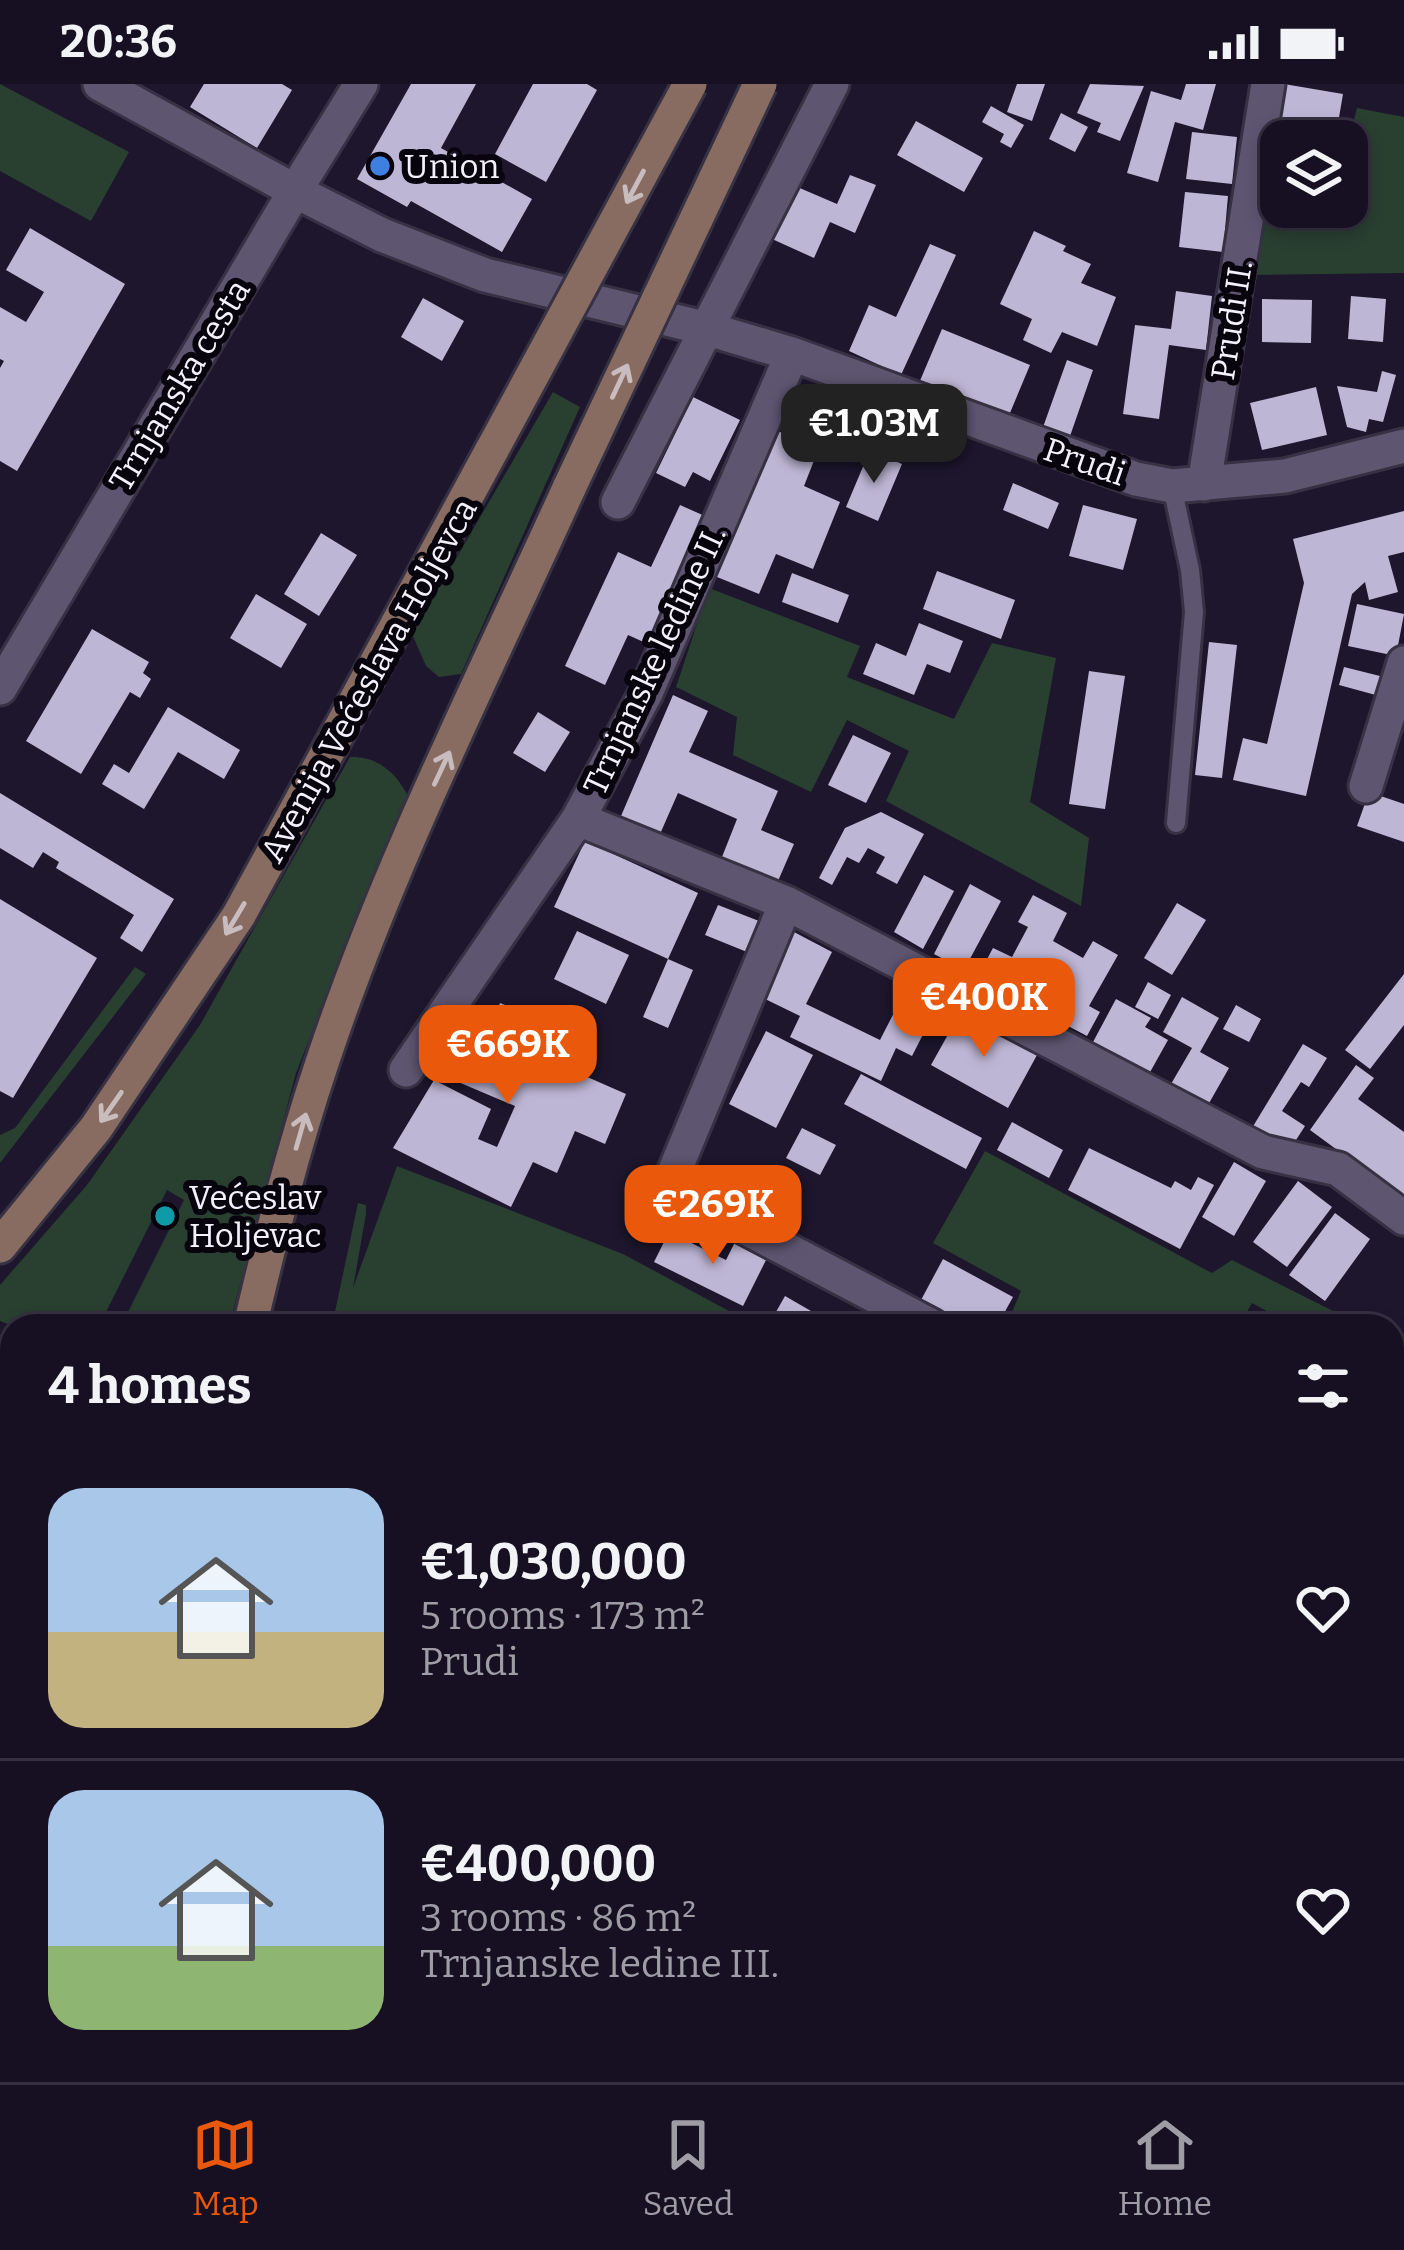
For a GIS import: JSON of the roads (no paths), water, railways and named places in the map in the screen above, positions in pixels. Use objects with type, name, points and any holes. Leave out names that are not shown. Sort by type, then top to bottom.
[{"type":"main road","name":"Avenija Većeslava Holjevca","points":[[1,1244],[96,1128],[239,915],[690,84]]},
{"type":"main road","points":[[256,1314],[299,1135],[355,971],[400,860],[760,84]]},
{"type":"street","name":"Prudi","points":[[100,84],[382,235],[485,275],[709,328],[792,354],[1136,479],[1188,485],[1285,476],[1404,446]]},
{"type":"street","name":"Trnjanska cesta","points":[[0,688],[361,84]]},
{"type":"street","points":[[618,502],[832,84]]},
{"type":"street","name":"Prudi II.","points":[[1188,485],[1268,84]]},
{"type":"street","name":"Trnjanske ledine II.","points":[[406,1070],[578,819],[646,692],[792,354]]},
{"type":"street","points":[[1366,786],[1404,663]]},
{"type":"street","points":[[578,819],[786,903],[1264,1152],[1338,1169],[1404,1218]]},
{"type":"street","points":[[786,903],[668,1187],[909,1314]]},
{"type":"lane","points":[[1176,824],[1194,612],[1188,485]]},
{"type":"place","name":"Union","points":[[380,166]]},
{"type":"place","name":"Većeslav Holjevac","points":[[165,1216]]}]
